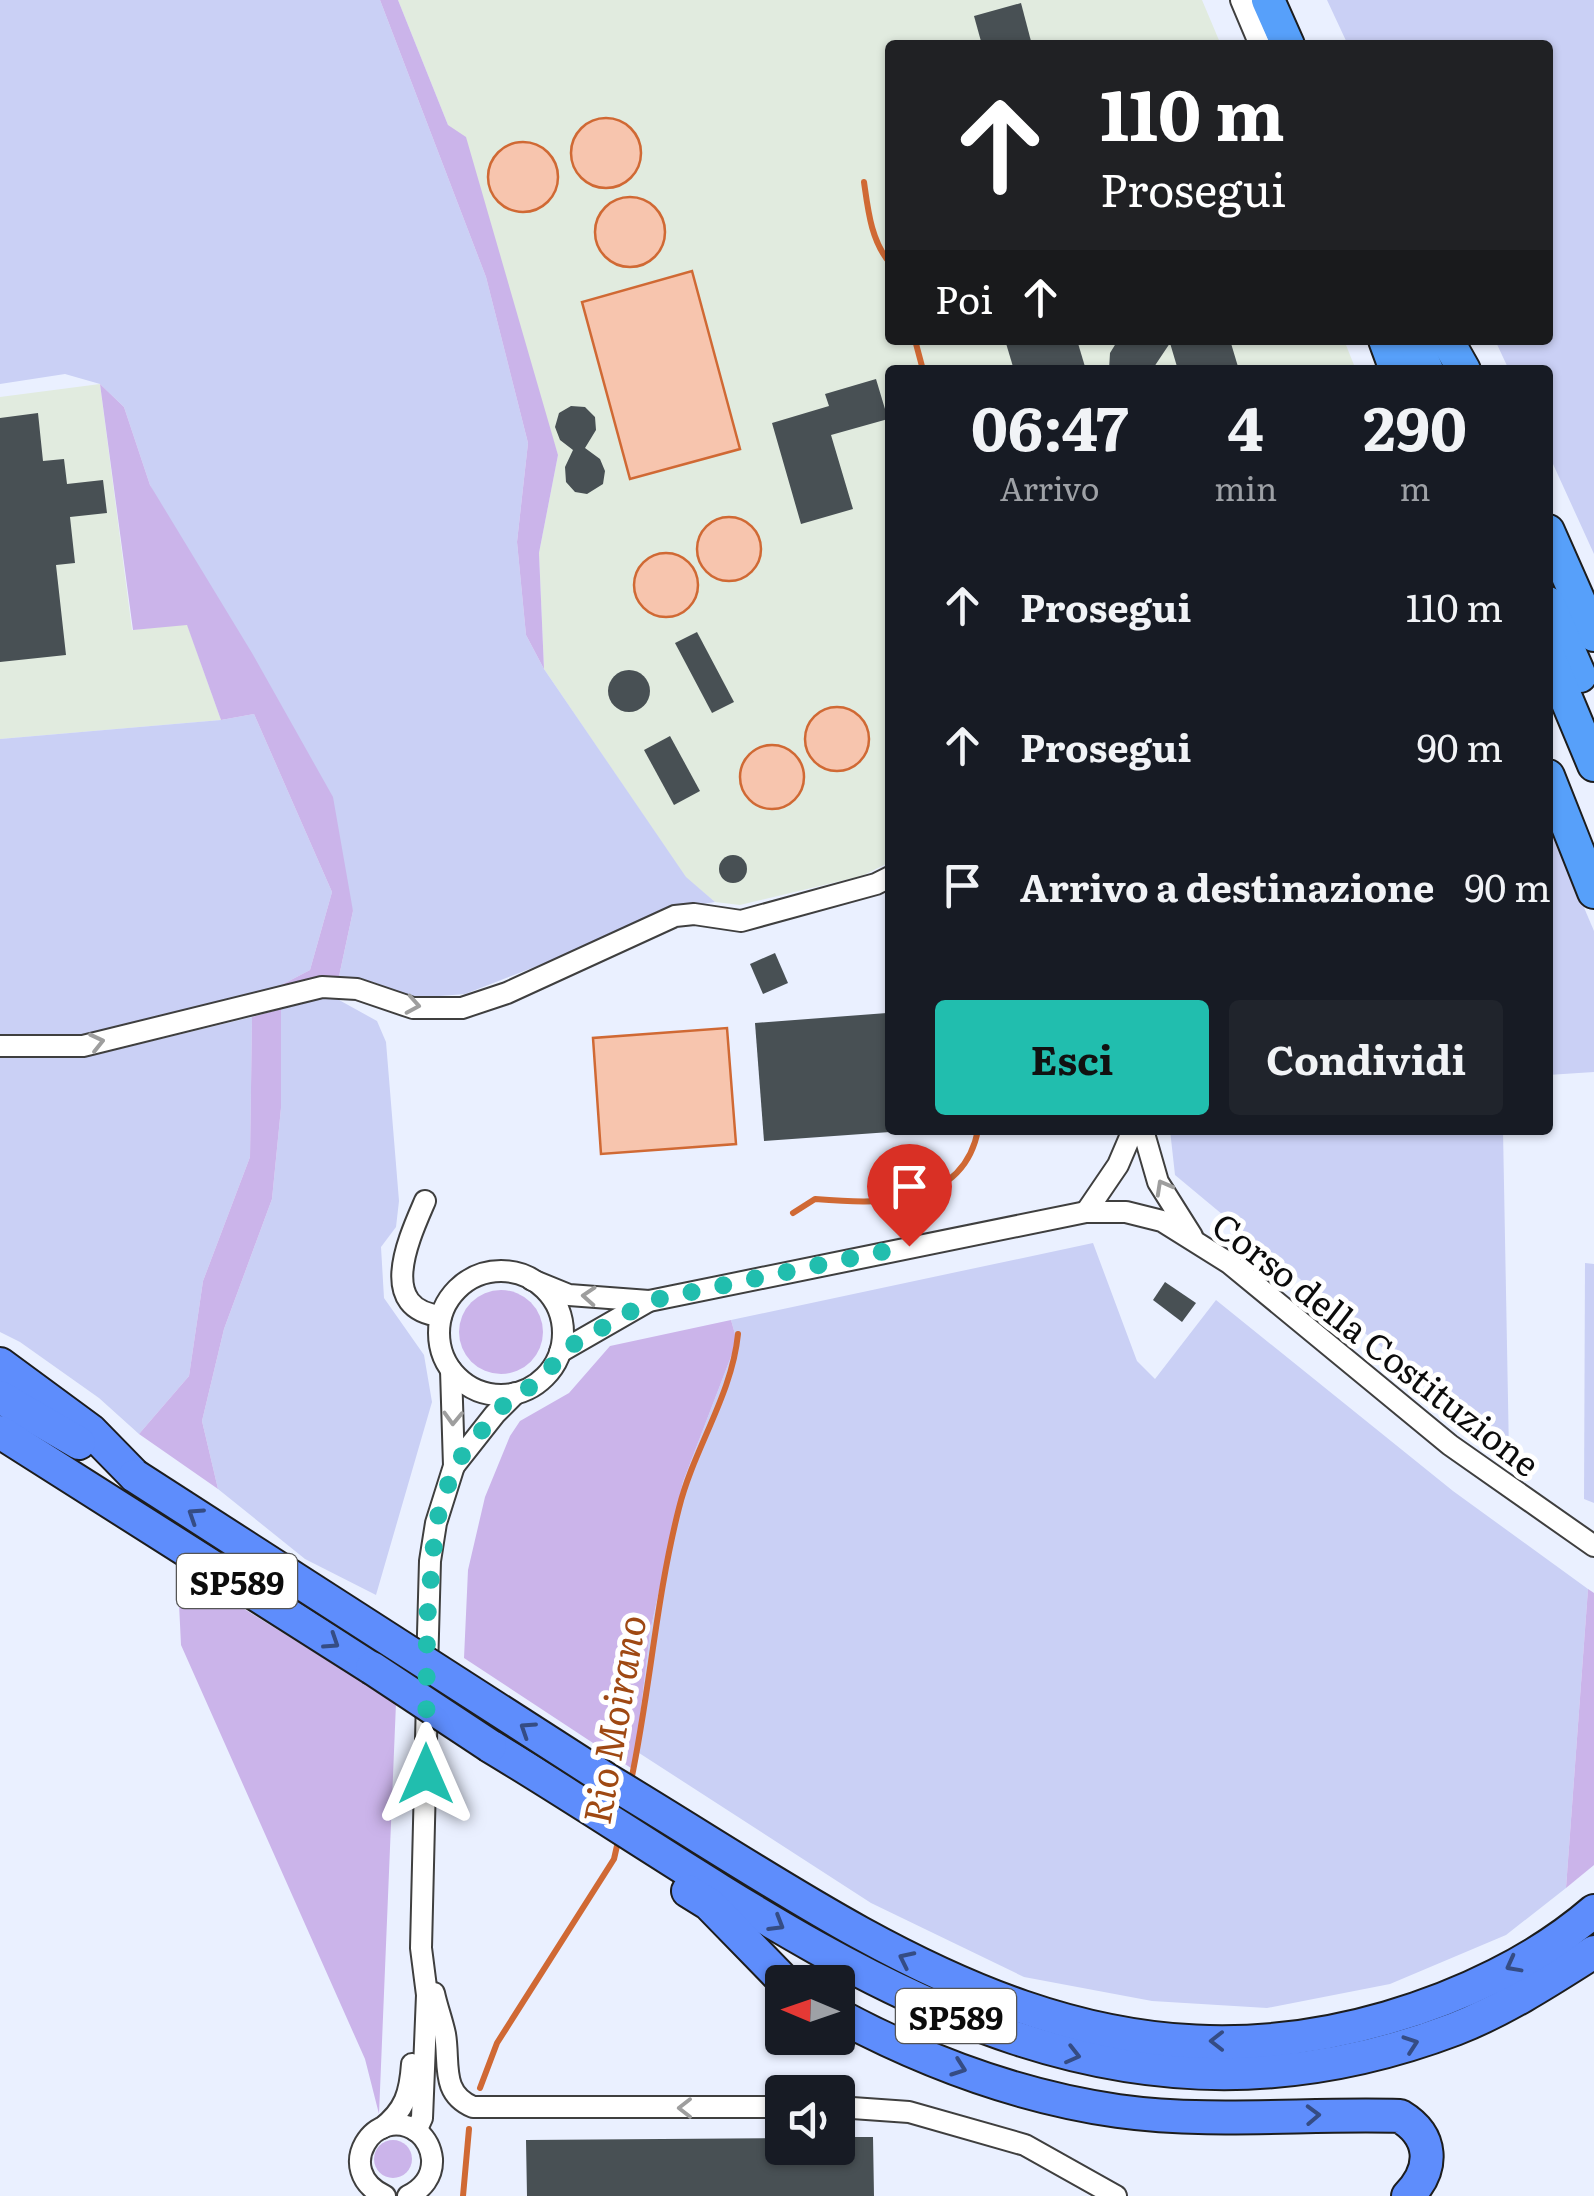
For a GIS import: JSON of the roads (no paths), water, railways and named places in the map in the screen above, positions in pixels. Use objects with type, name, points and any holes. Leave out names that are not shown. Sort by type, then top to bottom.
[{"type":"highway","points":[[1268,0],[1286,40]]},
{"type":"highway","points":[[1290,0],[1308,40]]},
{"type":"highway","points":[[1553,543],[1594,635]]},
{"type":"highway","points":[[1553,614],[1594,708]]},
{"type":"highway","points":[[1553,667],[1594,765]]},
{"type":"highway","points":[[1553,789],[1594,892]]},
{"type":"main road","points":[[0,1364],[91,1431],[134,1476]]},
{"type":"main road","name":"SP589","points":[[0,1398],[134,1476],[642,1820],[812,1945],[906,1995],[1021,2040],[1146,2070],[1242,2075],[1384,2053],[1458,2028],[1535,1990],[1594,1952]]},
{"type":"main road","name":"SP589","points":[[0,1432],[490,1746],[604,1814],[642,1820],[913,1963],[1023,2008],[1078,2024],[1154,2038],[1214,2042],[1279,2039],[1376,2022],[1425,2005],[1520,1962],[1594,1910]]},
{"type":"main road","points":[[0,1456],[102,1495]]},
{"type":"main road","points":[[642,1820],[648,1861],[709,1904],[768,1965]]},
{"type":"main road","points":[[855,2023],[946,2064],[1016,2089],[1119,2111],[1247,2118],[1400,2116],[1414,2125],[1429,2152],[1424,2174],[1408,2196]]},
{"type":"street","points":[[1241,0],[1258,40]]},
{"type":"street","points":[[0,1046],[82,1046],[322,987],[357,990],[413,1008],[462,1008],[507,993],[675,916],[694,914],[741,921],[885,879]]},
{"type":"street","points":[[1086,1212],[1118,1165],[1131,1135]]},
{"type":"street","points":[[1144,1135],[1158,1182],[1193,1238]]},
{"type":"street","points":[[425,1201],[406,1245],[402,1280],[415,1305],[427,1314],[441,1316]]},
{"type":"street","name":"Corso della Costituzione","points":[[649,1301],[1086,1212],[1145,1215],[1193,1238],[1229,1263],[1450,1445],[1592,1544]]},
{"type":"street","points":[[516,1393],[480,1392],[451,1370],[442,1354],[441,1316],[461,1285],[478,1275],[515,1272],[568,1295],[649,1301]]},
{"type":"street","points":[[532,1280],[548,1293],[559,1311],[560,1352]]},
{"type":"street","points":[[454,1466],[516,1393],[542,1378],[560,1352],[649,1301]]},
{"type":"street","points":[[416,2131],[422,2118],[426,2013],[422,1948],[430,1561],[436,1523],[454,1466],[451,1370]]},
{"type":"street","points":[[422,1948],[446,2037],[448,2077],[462,2102],[490,2108],[765,2107]]},
{"type":"street","points":[[384,2196],[367,2184],[359,2160],[366,2141],[399,2114],[410,2088],[414,1997],[422,1948]]},
{"type":"street","points":[[855,2108],[909,2112],[1025,2145],[1116,2196]]},
{"type":"street","points":[[382,2128],[405,2126],[424,2138],[432,2158],[428,2178],[412,2195]]},
{"type":"waterway","name":"Rio Moirano","points":[[864,182],[874,235],[885,256]]},
{"type":"waterway","name":"Rio Moirano","points":[[916,345],[922,365]]},
{"type":"waterway","name":"Rio Moirano","points":[[793,1213],[815,1199],[889,1200],[936,1188],[955,1175],[969,1156],[976,1135]]},
{"type":"waterway","name":"Rio Moirano","points":[[631,1781],[679,1508],[721,1400],[738,1334]]},
{"type":"waterway","name":"Rio Moirano","points":[[480,2088],[497,2043],[614,1859],[619,1837]]},
{"type":"waterway","name":"Rio Moirano","points":[[463,2196],[469,2129]]}]
